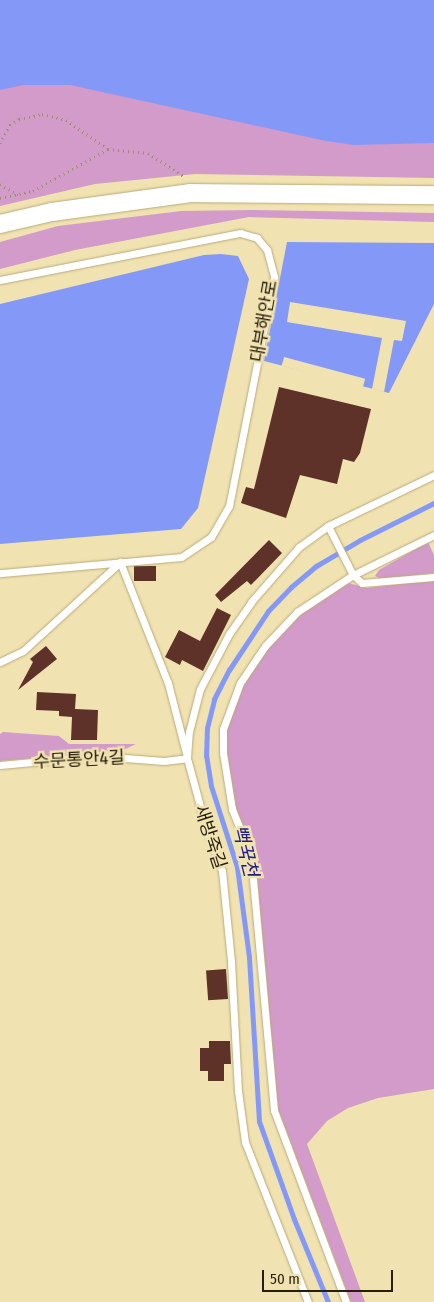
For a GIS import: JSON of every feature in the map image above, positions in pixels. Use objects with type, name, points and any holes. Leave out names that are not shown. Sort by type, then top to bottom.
[{"type":"street","points":[[0,224],[70,209],[191,194],[434,196]]},
{"type":"lane","name":"대부해안로","points":[[0,280],[225,234],[240,233],[257,238],[267,250],[274,277],[229,506],[223,521],[211,537],[181,557],[0,573]]},
{"type":"lane","name":"새방죽길","points":[[308,1302],[246,1142],[238,1091],[231,961],[222,871],[206,828],[187,758],[193,710],[200,689],[229,634],[250,602],[299,547],[328,526],[434,475]]},
{"type":"lane","points":[[328,526],[351,573],[362,583],[371,584],[434,576]]},
{"type":"lane","name":"새방죽길","points":[[346,1302],[274,1110],[251,857],[232,809],[223,752],[229,707],[240,682],[265,646],[297,612],[351,573],[433,537]]},
{"type":"lane","points":[[0,662],[23,651],[120,562],[168,682],[187,758]]},
{"type":"lane","name":"수문통안4길","points":[[0,764],[98,756],[164,761],[187,758]]},
{"type":"path","points":[[0,143],[10,125],[19,119],[42,114],[66,120],[108,149],[148,153],[174,168],[190,183]]},
{"type":"path","points":[[0,198],[18,195],[48,184],[108,149]]},
{"type":"path","points":[[0,184],[18,195]]},
{"type":"shaded area","points":[[0,0],[434,0],[434,178],[195,174],[95,184],[0,206]]},
{"type":"shaded area","points":[[251,210],[434,213],[434,222],[249,217],[75,250],[0,269],[0,242],[58,226],[181,211]]},
{"type":"shaded area","points":[[428,542],[434,555],[434,573],[381,579],[375,576],[379,570]]},
{"type":"shaded area","points":[[434,580],[434,1089],[378,1098],[348,1108],[327,1121],[307,1144],[365,1302],[351,1302],[278,1109],[255,854],[235,806],[226,754],[226,729],[243,683],[268,649],[300,615],[348,583],[367,588]]},
{"type":"shaded area","points":[[3,732],[59,736],[69,744],[136,744],[121,751],[0,761],[0,734]]},
{"type":"water","points":[[0,0],[434,0],[434,143],[354,145],[326,141],[70,85],[24,85],[0,90]]},
{"type":"water","points":[[287,242],[434,243],[434,304],[389,393],[264,361]]},
{"type":"water","points":[[204,255],[238,256],[249,279],[198,508],[181,529],[0,544],[0,304]]},
{"type":"pier","points":[[290,302],[406,321],[402,341],[394,340],[384,392],[372,389],[382,338],[287,322]]},
{"type":"pier","points":[[284,357],[365,379],[363,387],[282,366]]},
{"type":"building","points":[[279,387],[371,409],[360,453],[354,462],[343,459],[337,484],[300,475],[286,518],[241,503],[246,487],[254,489]]},
{"type":"building","points":[[269,540],[282,553],[251,585],[247,581],[221,602],[215,595]]},
{"type":"building","points":[[134,566],[156,566],[156,581],[134,581]]},
{"type":"building","points":[[217,608],[231,615],[203,671],[182,660],[180,665],[165,657],[179,630],[200,641]]},
{"type":"building","points":[[46,646],[57,659],[18,690],[33,662],[30,659]]},
{"type":"building","points":[[37,692],[76,694],[75,709],[98,710],[97,740],[71,740],[72,717],[59,716],[59,711],[36,710]]},
{"type":"building","points":[[226,969],[228,999],[208,1000],[206,970]]},
{"type":"building","points":[[209,1041],[230,1041],[231,1064],[224,1064],[224,1081],[208,1081],[208,1071],[200,1071],[200,1048],[209,1048]]},
{"type":"waterway","name":"뻑꾹천","points":[[328,1302],[294,1219],[259,1121],[249,957],[237,867],[211,786],[206,756],[207,728],[214,699],[229,670],[268,611],[291,587],[316,566],[360,540],[434,503]]}]
